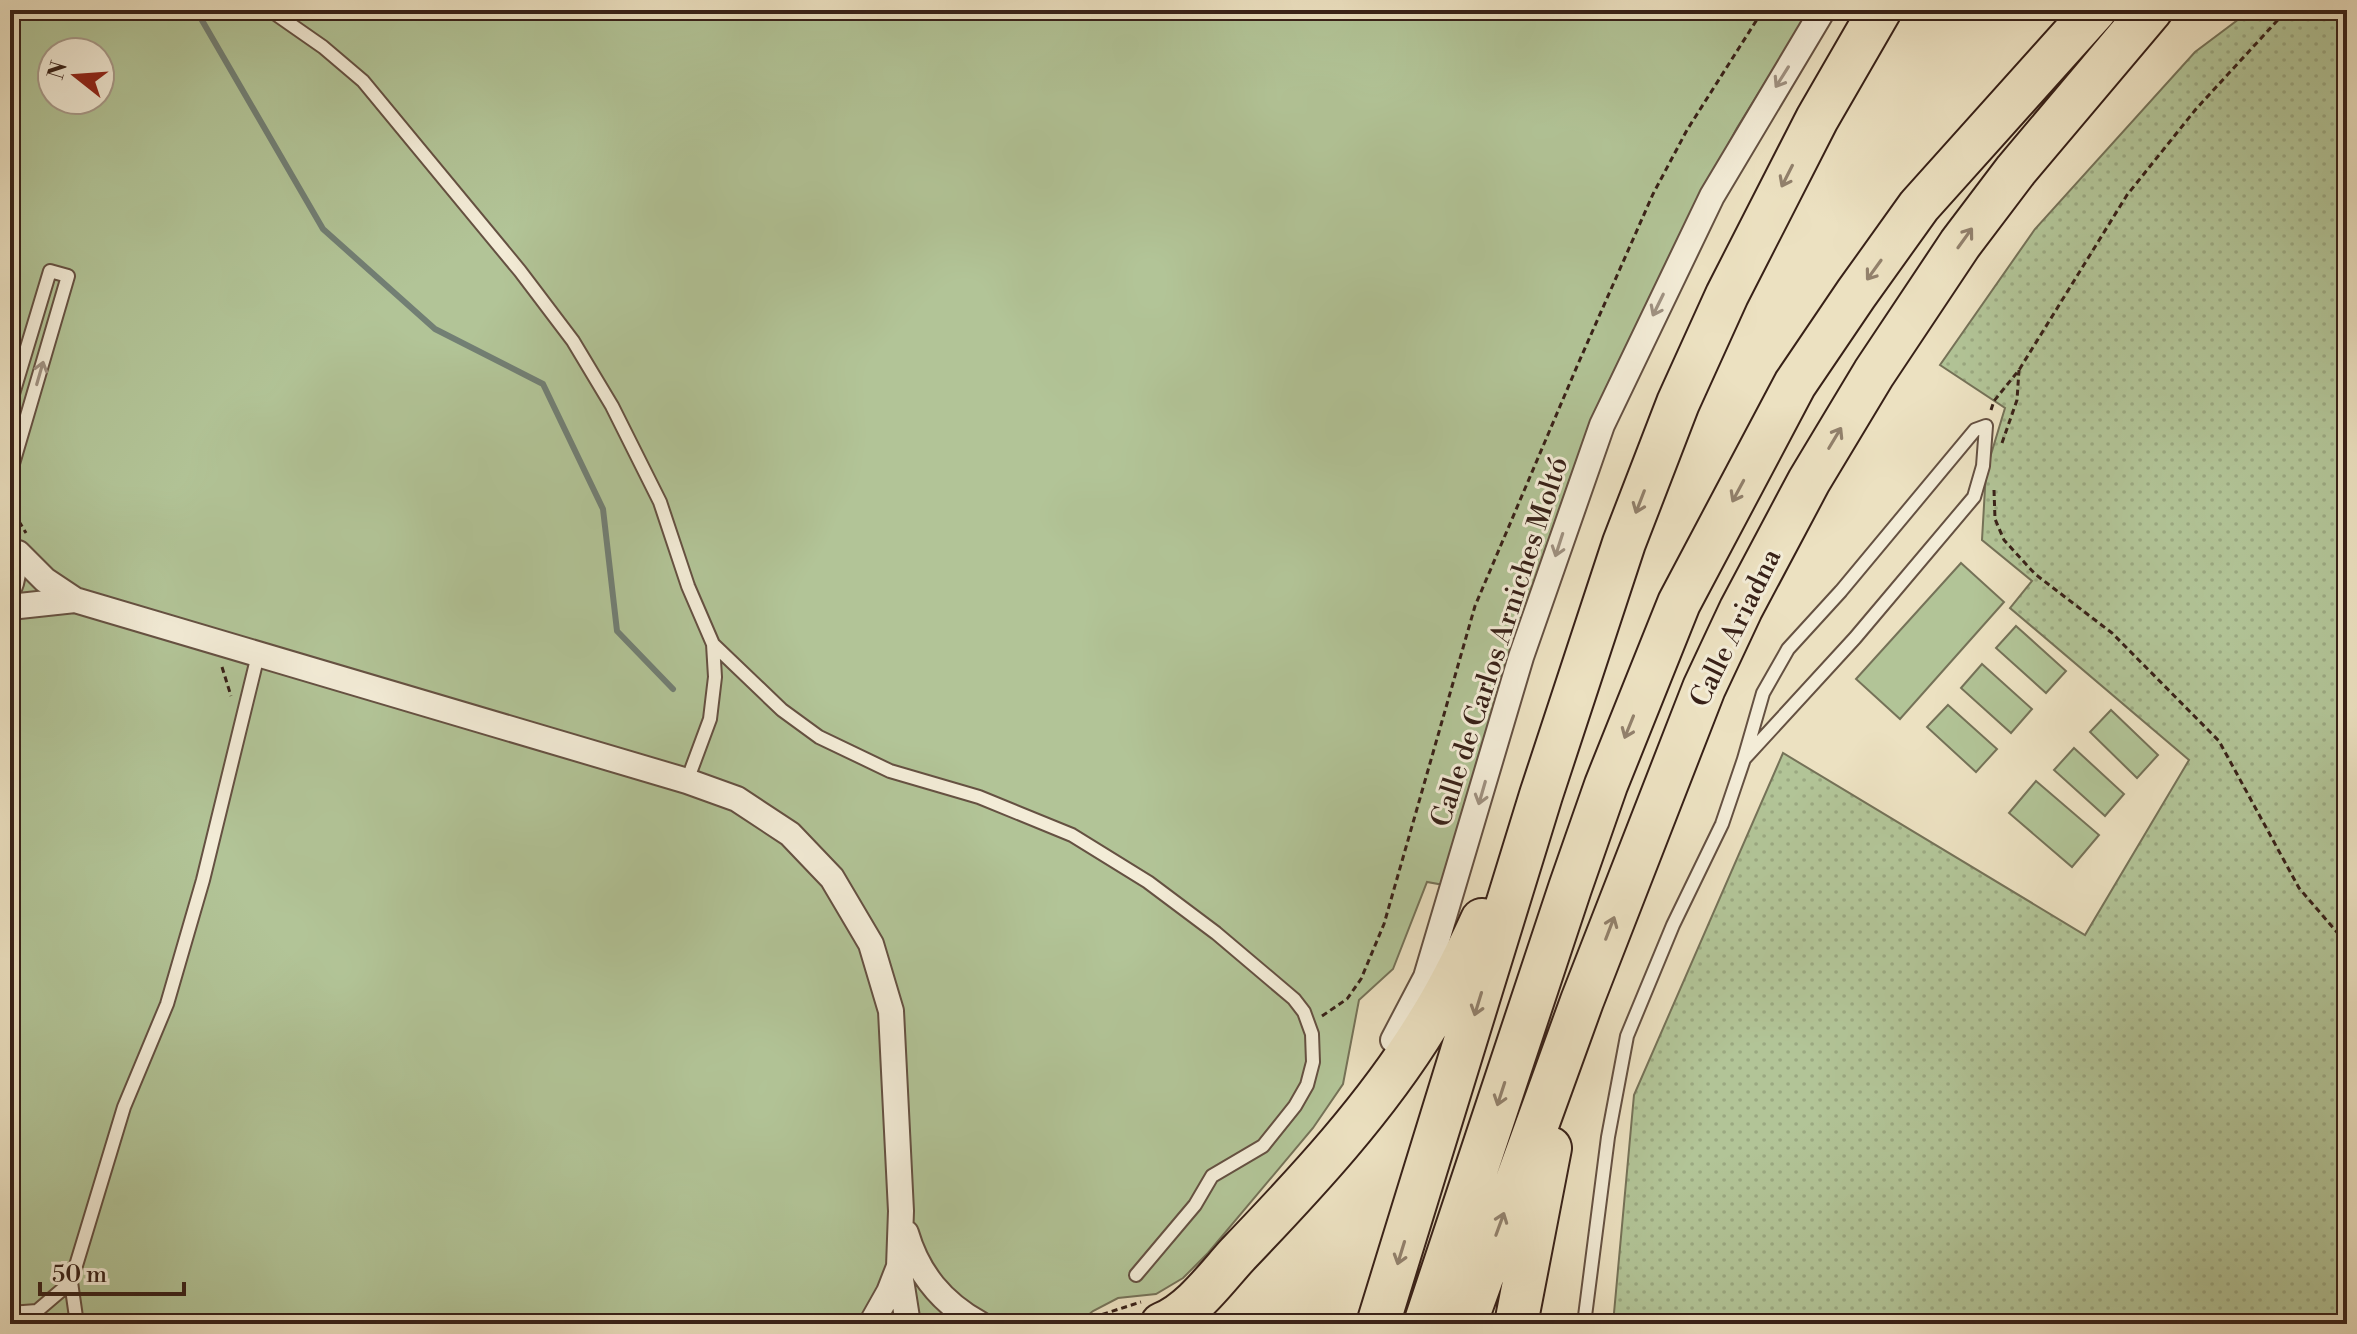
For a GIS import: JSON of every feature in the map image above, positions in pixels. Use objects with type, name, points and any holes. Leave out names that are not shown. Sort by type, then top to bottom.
[{"type":"highway","points":[[1378,1324],[1541,795],[1624,543],[1678,403],[1727,295],[1817,119],[1880,10]]},
{"type":"highway","points":[[1919,206],[1952,144],[2056,10]]},
{"type":"highway","name":"Calle Ariadna","points":[[1425,1324],[1590,829],[1679,603],[1795,384],[1919,206],[2095,10]]},
{"type":"highway","name":"Calle Ariadna","points":[[1465,1324],[1582,1001],[1704,688],[1741,609],[1809,481],[1874,373],[1960,244],[2016,170],[2151,10]]},
{"type":"highway","points":[[2081,91],[2174,10]]},
{"type":"highway","points":[[1162,1324],[1184,1310],[1304,1186],[1365,1111],[1428,1024],[1464,958],[1541,795]]},
{"type":"highway","points":[[1516,1324],[1582,1001]]},
{"type":"street","name":"Calle de Carlos Arniches Moltó","points":[[1217,1277],[1294,1185],[1402,1027],[1426,977],[1521,657],[1602,425],[1712,196],[1823,10]]},
{"type":"street","points":[[12,543],[45,580],[75,600],[687,781],[737,799],[790,834],[832,878],[871,944],[891,1011],[901,1211],[899,1267],[908,1324]]},
{"type":"street","points":[[10,607],[75,600]]},
{"type":"street","points":[[901,1211],[913,1256],[928,1281],[956,1310],[980,1324]]},
{"type":"street","points":[[871,1324],[899,1267]]},
{"type":"street","points":[[915,1324],[920,1318],[928,1281]]},
{"type":"lane","points":[[270,10],[323,47],[363,81],[520,271],[573,341],[612,406],[660,502],[688,586],[713,644],[715,677],[710,719],[687,781]]},
{"type":"lane","points":[[10,404],[50,271],[68,276],[10,474]]},
{"type":"lane","points":[[1584,1324],[1608,1137],[1627,1036],[1673,925],[1722,824],[1763,693],[1788,649],[1841,591],[1975,430],[1986,426],[1983,466],[1974,497],[1855,638],[1744,759]]},
{"type":"lane","points":[[10,600],[18,585],[21,569],[12,543]]},
{"type":"lane","points":[[713,644],[782,710],[819,737],[890,771],[979,797],[1072,835],[1148,882],[1216,933],[1294,999],[1304,1012],[1312,1034],[1313,1062],[1307,1085],[1295,1106],[1263,1146],[1212,1176],[1195,1205],[1136,1275]]},
{"type":"lane","points":[[77,1324],[71,1282],[124,1107],[167,1004],[203,880],[258,655]]},
{"type":"lane","points":[[10,1313],[37,1311],[71,1282]]},
{"type":"path","points":[[1309,1025],[1347,999],[1361,979],[1384,924],[1475,606],[1653,194],[1687,130],[1763,10]]},
{"type":"path","points":[[1986,426],[1994,401],[2019,370],[2127,195],[2196,109],[2287,10]]},
{"type":"path","points":[[2001,449],[2017,400],[2019,370]]},
{"type":"path","points":[[1994,489],[1995,519],[2004,540],[2035,574],[2112,633],[2219,741],[2299,888],[2347,944]]},
{"type":"path","points":[[215,660],[221,665],[228,682],[229,696],[246,699]]},
{"type":"green space","points":[[10,10],[1810,10],[1737,128],[1680,234],[1605,390],[1570,479],[1528,607],[1444,885],[1427,882],[1393,969],[1359,1000],[1343,1084],[1313,1128],[1208,1253],[1183,1278],[1156,1294],[1118,1298],[1093,1311],[1077,1324],[10,1324]]},
{"type":"green space","points":[[2251,10],[2347,10],[2347,1324],[1613,1324],[1634,1095],[1783,753],[2085,935],[2189,760],[2010,608],[2032,581],[1982,540],[1986,471],[2005,408],[1940,365],[2035,229],[2195,52]]},
{"type":"green space","points":[[1961,563],[2004,602],[1900,719],[1856,679]]},
{"type":"green space","points":[[2016,626],[2066,671],[2046,693],[1996,648]]},
{"type":"green space","points":[[1982,664],[2032,709],[2011,733],[1961,688]]},
{"type":"green space","points":[[1948,705],[1997,749],[1976,772],[1927,727]]},
{"type":"green space","points":[[2111,710],[2158,755],[2137,778],[2090,732]]},
{"type":"green space","points":[[2074,748],[2124,794],[2105,816],[2054,770]]},
{"type":"green space","points":[[2036,781],[2099,835],[2072,867],[2009,813]]},
{"type":"waterway","points":[[196,10],[323,229],[435,329],[543,384],[603,509],[617,631],[673,689]]}]
